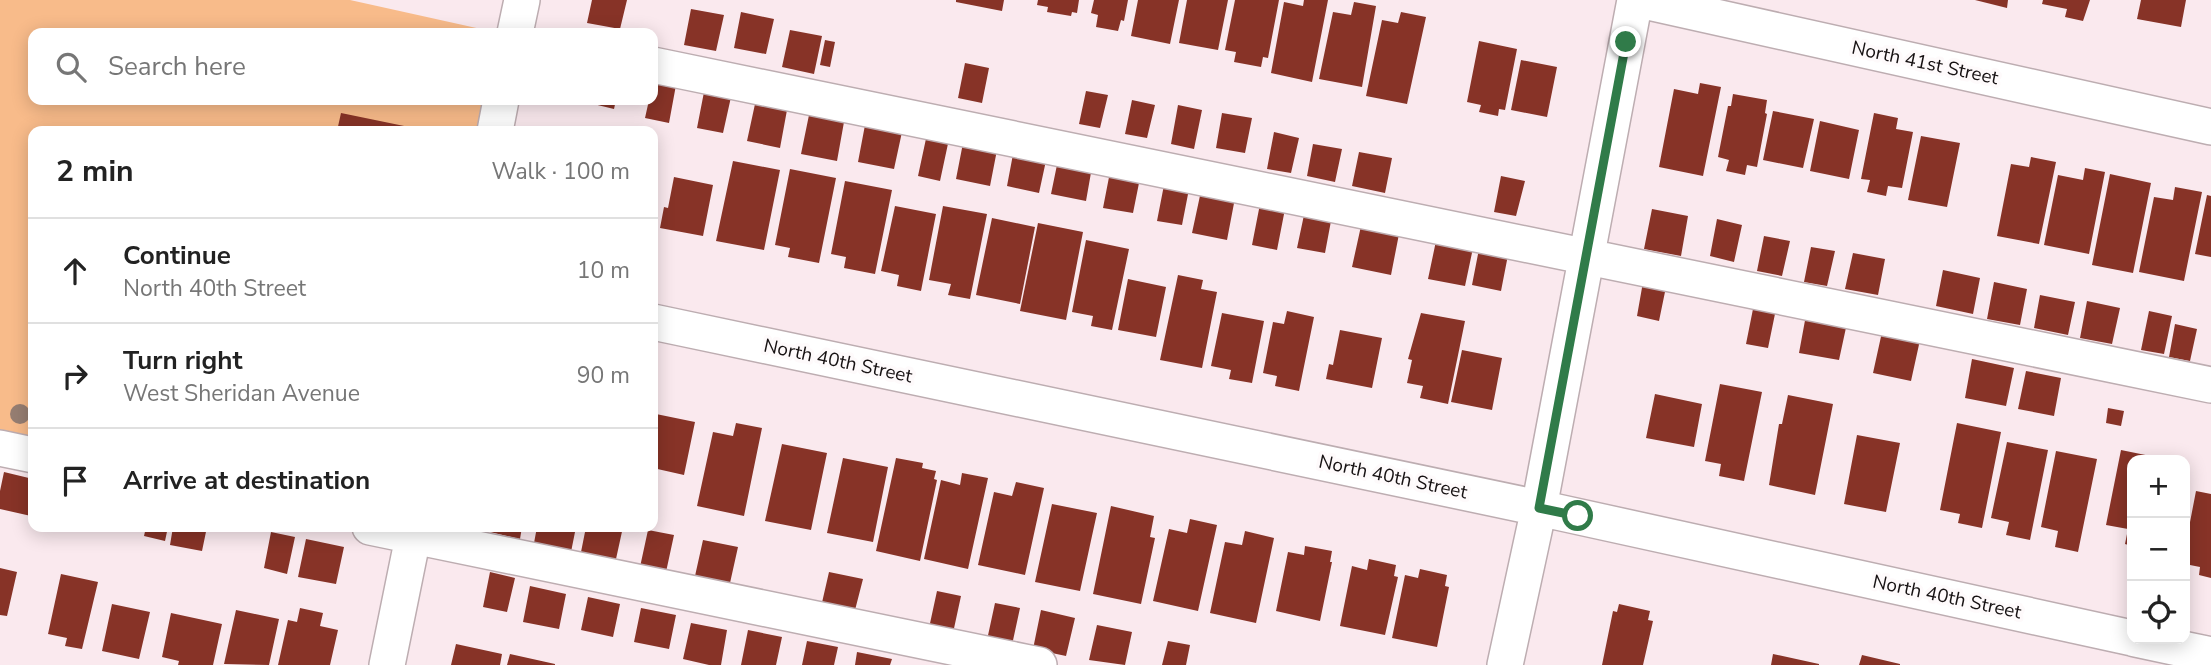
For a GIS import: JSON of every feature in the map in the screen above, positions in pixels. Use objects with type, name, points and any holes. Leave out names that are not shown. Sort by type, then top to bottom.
[{"type":"street","points":[[516,28],[522,0]]},
{"type":"street","points":[[1504,665],[1539,508],[1585,258],[1637,0]]},
{"type":"street","name":"North 41st Street","points":[[1637,0],[2211,127]]},
{"type":"street","points":[[658,66],[2211,386]]},
{"type":"street","points":[[496,126],[500,105]]},
{"type":"street","name":"North 40th Street","points":[[658,323],[1539,508],[2127,636]]},
{"type":"street","points":[[0,448],[28,454]]},
{"type":"street","points":[[387,665],[414,532]]},
{"type":"street","points":[[419,532],[1039,665]]},
{"type":"street","name":"North 40th Street","points":[[2161,644],[2211,655]]},
{"type":"shaded area","points":[[0,0],[350,0],[476,28],[28,28],[28,105],[500,105],[496,126],[28,126],[28,454],[0,448]]},
{"type":"building","points":[[592,0],[627,0],[620,28],[587,23]]},
{"type":"building","points":[[956,0],[1004,0],[1002,11]]},
{"type":"building","points":[[1038,0],[1079,0],[1077,13],[1072,12],[1071,16],[1047,12],[1048,7],[1037,5]]},
{"type":"building","points":[[1094,0],[1128,0],[1124,21],[1121,20],[1118,31],[1096,27],[1098,15],[1091,13]]},
{"type":"building","points":[[1138,0],[1179,0],[1170,44],[1131,36]]},
{"type":"building","points":[[1187,0],[1228,0],[1218,50],[1179,43]]},
{"type":"building","points":[[1235,0],[1279,0],[1268,58],[1263,57],[1261,67],[1234,62],[1236,52],[1225,50]]},
{"type":"building","points":[[1304,0],[1328,0],[1312,82],[1271,73],[1284,2],[1303,6]]},
{"type":"building","points":[[1975,0],[2008,0],[2007,8]]},
{"type":"building","points":[[2043,0],[2090,0],[2083,21],[2065,17],[2067,9],[2042,4]]},
{"type":"building","points":[[2141,0],[2186,0],[2181,27],[2137,19]]},
{"type":"building","points":[[1354,2],[1376,6],[1362,87],[1319,79],[1333,12],[1351,15]]},
{"type":"building","points":[[691,9],[724,15],[716,51],[684,45]]},
{"type":"building","points":[[741,12],[774,19],[766,54],[734,48]]},
{"type":"building","points":[[1401,12],[1426,17],[1407,104],[1366,96],[1382,20],[1398,23]]},
{"type":"building","points":[[790,30],[822,36],[814,74],[782,67]]},
{"type":"building","points":[[825,40],[835,42],[830,67],[820,65]]},
{"type":"building","points":[[1479,41],[1517,49],[1505,110],[1499,109],[1498,116],[1479,112],[1481,105],[1467,102]]},
{"type":"building","points":[[1521,60],[1557,67],[1547,117],[1511,110]]},
{"type":"building","points":[[965,63],[989,68],[982,103],[958,98]]},
{"type":"building","points":[[658,81],[676,85],[669,123],[645,118],[648,105],[658,105]]},
{"type":"building","points":[[1700,83],[1721,87],[1703,176],[1659,167],[1674,89],[1698,94]]},
{"type":"building","points":[[1086,91],[1108,95],[1100,128],[1079,124]]},
{"type":"building","points":[[704,92],[731,97],[723,133],[697,128]]},
{"type":"building","points":[[1733,94],[1767,100],[1757,167],[1747,165],[1745,175],[1726,171],[1729,160],[1718,157]]},
{"type":"building","points":[[1132,100],[1155,105],[1147,138],[1125,134]]},
{"type":"building","points":[[755,104],[787,110],[780,148],[747,141]]},
{"type":"building","points":[[598,105],[615,105],[614,109]]},
{"type":"building","points":[[1178,105],[1202,110],[1194,149],[1171,144]]},
{"type":"building","points":[[1773,111],[1814,119],[1803,168],[1763,160]]},
{"type":"building","points":[[341,113],[404,126],[338,126]]},
{"type":"building","points":[[1222,113],[1252,118],[1245,153],[1216,148]]},
{"type":"building","points":[[1874,113],[1898,118],[1896,129],[1913,132],[1902,188],[1888,186],[1886,196],[1867,192],[1870,180],[1861,179]]},
{"type":"building","points":[[809,115],[844,122],[837,161],[801,154]]},
{"type":"building","points":[[1820,121],[1859,130],[1849,179],[1810,171]]},
{"type":"building","points":[[865,125],[902,132],[894,169],[858,162]]},
{"type":"building","points":[[1274,132],[1299,138],[1291,173],[1267,169]]},
{"type":"building","points":[[927,134],[949,139],[940,181],[918,176]]},
{"type":"building","points":[[1921,136],[1960,143],[1947,207],[1908,200]]},
{"type":"building","points":[[963,143],[997,150],[990,186],[956,179]]},
{"type":"building","points":[[1313,144],[1342,149],[1335,182],[1307,176]]},
{"type":"building","points":[[1014,149],[1047,156],[1039,193],[1007,186]]},
{"type":"building","points":[[1359,152],[1392,158],[1385,193],[1352,186]]},
{"type":"building","points":[[2031,157],[2056,162],[2039,244],[1997,236],[2011,164],[2029,167]]},
{"type":"building","points":[[1058,160],[1092,167],[1086,201],[1051,194]]},
{"type":"building","points":[[733,161],[780,170],[764,250],[716,241]]},
{"type":"building","points":[[2085,168],[2105,172],[2089,254],[2044,245],[2058,175],[2083,180]]},
{"type":"building","points":[[790,169],[836,178],[819,263],[788,257],[790,248],[775,245]]},
{"type":"building","points":[[1110,172],[1140,178],[1133,213],[1103,208]]},
{"type":"building","points":[[2110,174],[2151,183],[2133,273],[2092,265]]},
{"type":"building","points":[[1501,176],[1525,181],[1516,216],[1494,212]]},
{"type":"building","points":[[674,177],[713,185],[703,236],[660,228],[664,207],[668,208]]},
{"type":"building","points":[[845,181],[892,190],[875,274],[844,268],[846,257],[831,254]]},
{"type":"building","points":[[1164,185],[1189,189],[1182,225],[1157,221]]},
{"type":"building","points":[[2175,187],[2202,192],[2184,281],[2139,272],[2154,197],[2173,200]]},
{"type":"building","points":[[1201,191],[1235,198],[1227,240],[1192,233]]},
{"type":"building","points":[[2207,195],[2211,196],[2211,257],[2195,254]]},
{"type":"building","points":[[1260,204],[1285,209],[1277,250],[1252,245]]},
{"type":"building","points":[[895,206],[936,214],[921,291],[897,286],[899,275],[881,271]]},
{"type":"building","points":[[943,206],[987,214],[970,299],[948,295],[951,284],[929,280]]},
{"type":"building","points":[[1652,209],[1688,216],[1681,256],[1644,249]]},
{"type":"building","points":[[1304,215],[1331,221],[1325,253],[1297,248]]},
{"type":"building","points":[[992,218],[1035,227],[1020,304],[976,295]]},
{"type":"building","points":[[1717,219],[1742,225],[1734,262],[1710,256]]},
{"type":"building","points":[[1038,223],[1083,232],[1066,320],[1020,311]]},
{"type":"building","points":[[1361,226],[1399,234],[1391,275],[1352,267]]},
{"type":"building","points":[[1764,236],[1790,241],[1782,276],[1757,271]]},
{"type":"building","points":[[1086,240],[1129,249],[1112,330],[1091,326],[1093,316],[1072,312]]},
{"type":"building","points":[[1436,241],[1473,248],[1465,286],[1428,279]]},
{"type":"building","points":[[1811,247],[1835,251],[1827,286],[1804,282]]},
{"type":"building","points":[[1479,249],[1508,255],[1501,291],[1472,285]]},
{"type":"building","points":[[1853,253],[1885,259],[1878,295],[1845,289]]},
{"type":"building","points":[[1943,270],[1980,278],[1973,314],[1936,306]]},
{"type":"building","points":[[1178,275],[1203,280],[1201,289],[1217,292],[1202,368],[1160,360]]},
{"type":"building","points":[[1128,279],[1166,287],[1156,337],[1118,330]]},
{"type":"building","points":[[1643,282],[1666,287],[1659,321],[1637,316]]},
{"type":"building","points":[[1994,282],[2027,289],[2020,325],[1987,319]]},
{"type":"building","points":[[2040,295],[2075,302],[2068,335],[2034,328]]},
{"type":"building","points":[[2087,301],[2120,308],[2112,344],[2080,338]]},
{"type":"building","points":[[1754,304],[1776,309],[1768,348],[1746,344]]},
{"type":"building","points":[[1287,311],[1314,317],[1299,391],[1275,386],[1277,376],[1263,373],[1273,322],[1284,324]]},
{"type":"building","points":[[2149,311],[2172,316],[2164,354],[2141,350]]},
{"type":"building","points":[[1222,313],[1264,321],[1252,383],[1229,379],[1231,370],[1211,366]]},
{"type":"building","points":[[1421,313],[1465,321],[1448,404],[1420,398],[1423,386],[1407,383],[1412,360],[1408,359]]},
{"type":"building","points":[[1806,315],[1847,323],[1839,360],[1799,353]]},
{"type":"building","points":[[2175,324],[2197,329],[2190,361],[2169,357]]},
{"type":"building","points":[[1340,330],[1382,338],[1372,388],[1326,379],[1329,364],[1333,365]]},
{"type":"building","points":[[1882,332],[1920,340],[1911,381],[1873,373]]},
{"type":"building","points":[[1462,350],[1502,358],[1492,410],[1451,402]]},
{"type":"building","points":[[1972,359],[2014,368],[2006,406],[1965,398]]},
{"type":"building","points":[[2026,371],[2061,378],[2054,416],[2018,409]]},
{"type":"building","points":[[1720,384],[1762,392],[1744,481],[1719,476],[1721,464],[1705,461]]},
{"type":"building","points":[[1655,394],[1702,404],[1694,447],[1646,438]]},
{"type":"building","points":[[1788,395],[1833,404],[1815,495],[1769,485],[1779,424],[1782,424]]},
{"type":"building","points":[[2108,408],[2124,411],[2121,426],[2106,423]]},
{"type":"building","points":[[658,414],[695,422],[684,475],[658,469]]},
{"type":"building","points":[[736,423],[762,428],[744,516],[697,506],[713,432],[733,436]]},
{"type":"building","points":[[1957,423],[2001,432],[1982,528],[1958,523],[1960,514],[1940,510]]},
{"type":"building","points":[[1857,435],[1900,443],[1886,512],[1844,504]]},
{"type":"building","points":[[2007,442],[2048,450],[2030,540],[2006,535],[2009,522],[1991,518]]},
{"type":"building","points":[[782,444],[827,453],[811,530],[765,521]]},
{"type":"building","points":[[2121,450],[2145,455],[2127,455],[2127,529],[2106,525]]},
{"type":"building","points":[[2056,451],[2097,459],[2078,552],[2055,547],[2058,531],[2041,527]]},
{"type":"building","points":[[843,458],[888,467],[873,542],[827,533]]},
{"type":"building","points":[[896,458],[923,463],[922,468],[936,471],[934,479],[937,480],[920,561],[876,551]]},
{"type":"building","points":[[4,472],[28,478],[28,515],[0,509]]},
{"type":"building","points":[[962,473],[988,478],[968,569],[924,559],[941,480],[960,485]]},
{"type":"building","points":[[1016,482],[1044,488],[1025,575],[978,565],[994,492],[1012,496]]},
{"type":"building","points":[[2196,491],[2211,494],[2211,578],[2199,575],[2200,567],[2190,565],[2190,522]]},
{"type":"building","points":[[1052,504],[1097,513],[1080,591],[1035,582]]},
{"type":"building","points":[[1111,506],[1154,516],[1150,537],[1155,538],[1141,604],[1093,594]]},
{"type":"building","points":[[1190,519],[1217,525],[1198,611],[1153,601],[1169,529],[1187,533]]},
{"type":"building","points":[[1245,531],[1274,538],[1256,623],[1210,613],[1225,542],[1242,545]]},
{"type":"building","points":[[145,532],[167,532],[165,541],[144,536]]},
{"type":"building","points":[[172,532],[206,532],[202,551],[170,545]]},
{"type":"building","points":[[271,532],[295,537],[287,574],[264,568]]},
{"type":"building","points":[[490,532],[521,532],[520,539]]},
{"type":"building","points":[[536,532],[575,532],[571,552],[534,543]]},
{"type":"building","points":[[585,532],[622,532],[616,559],[581,552]]},
{"type":"building","points":[[648,532],[674,535],[666,572],[640,567]]},
{"type":"building","points":[[306,539],[344,547],[336,584],[298,577]]},
{"type":"building","points":[[703,540],[738,547],[730,583],[695,576]]},
{"type":"building","points":[[1305,546],[1332,551],[1320,621],[1276,611],[1288,552],[1304,555]]},
{"type":"building","points":[[1369,559],[1396,565],[1394,576],[1398,577],[1385,635],[1340,626],[1352,566],[1367,570]]},
{"type":"building","points":[[0,568],[17,572],[7,616],[0,615]]},
{"type":"building","points":[[1420,569],[1447,575],[1445,586],[1449,587],[1437,647],[1392,638],[1405,575],[1418,578]]},
{"type":"building","points":[[490,572],[515,578],[507,612],[483,607]]},
{"type":"building","points":[[829,572],[863,579],[854,614],[821,607]]},
{"type":"building","points":[[61,574],[98,582],[82,649],[65,646],[67,638],[48,634]]},
{"type":"building","points":[[530,586],[566,594],[559,629],[523,622]]},
{"type":"building","points":[[937,591],[961,596],[953,633],[929,628]]},
{"type":"building","points":[[588,597],[620,604],[613,637],[581,630]]},
{"type":"building","points":[[995,603],[1020,608],[1012,645],[987,640]]},
{"type":"building","points":[[112,604],[150,612],[139,659],[102,651]]},
{"type":"building","points":[[1619,604],[1650,611],[1648,620],[1653,621],[1643,665],[1602,665],[1613,611],[1617,612]]},
{"type":"building","points":[[300,608],[323,613],[320,626],[338,630],[330,665],[278,665],[288,620],[297,622]]},
{"type":"building","points":[[641,608],[676,615],[669,649],[634,642]]},
{"type":"building","points":[[236,610],[279,619],[269,665],[224,664]]},
{"type":"building","points":[[1041,610],[1075,618],[1066,656],[1033,649]]},
{"type":"building","points":[[171,613],[222,624],[213,665],[178,665],[179,661],[162,657]]},
{"type":"building","points":[[691,623],[727,630],[721,665],[683,659]]},
{"type":"building","points":[[1097,625],[1132,632],[1125,665],[1089,660]]},
{"type":"building","points":[[748,630],[782,637],[776,665],[741,665]]},
{"type":"building","points":[[807,641],[838,647],[834,665],[802,665]]},
{"type":"building","points":[[1168,641],[1190,645],[1186,665],[1162,665]]},
{"type":"building","points":[[456,644],[502,654],[500,665],[451,665]]},
{"type":"building","points":[[857,652],[892,659],[890,665],[855,665]]},
{"type":"building","points":[[510,654],[555,664],[555,665],[507,665]]},
{"type":"building","points":[[1773,654],[1819,664],[1819,665],[1771,665]]},
{"type":"building","points":[[1862,655],[1900,664],[1900,665],[1859,665]]},
{"type":"route","points":[[1578,516],[1539,508],[1626,42]]}]
